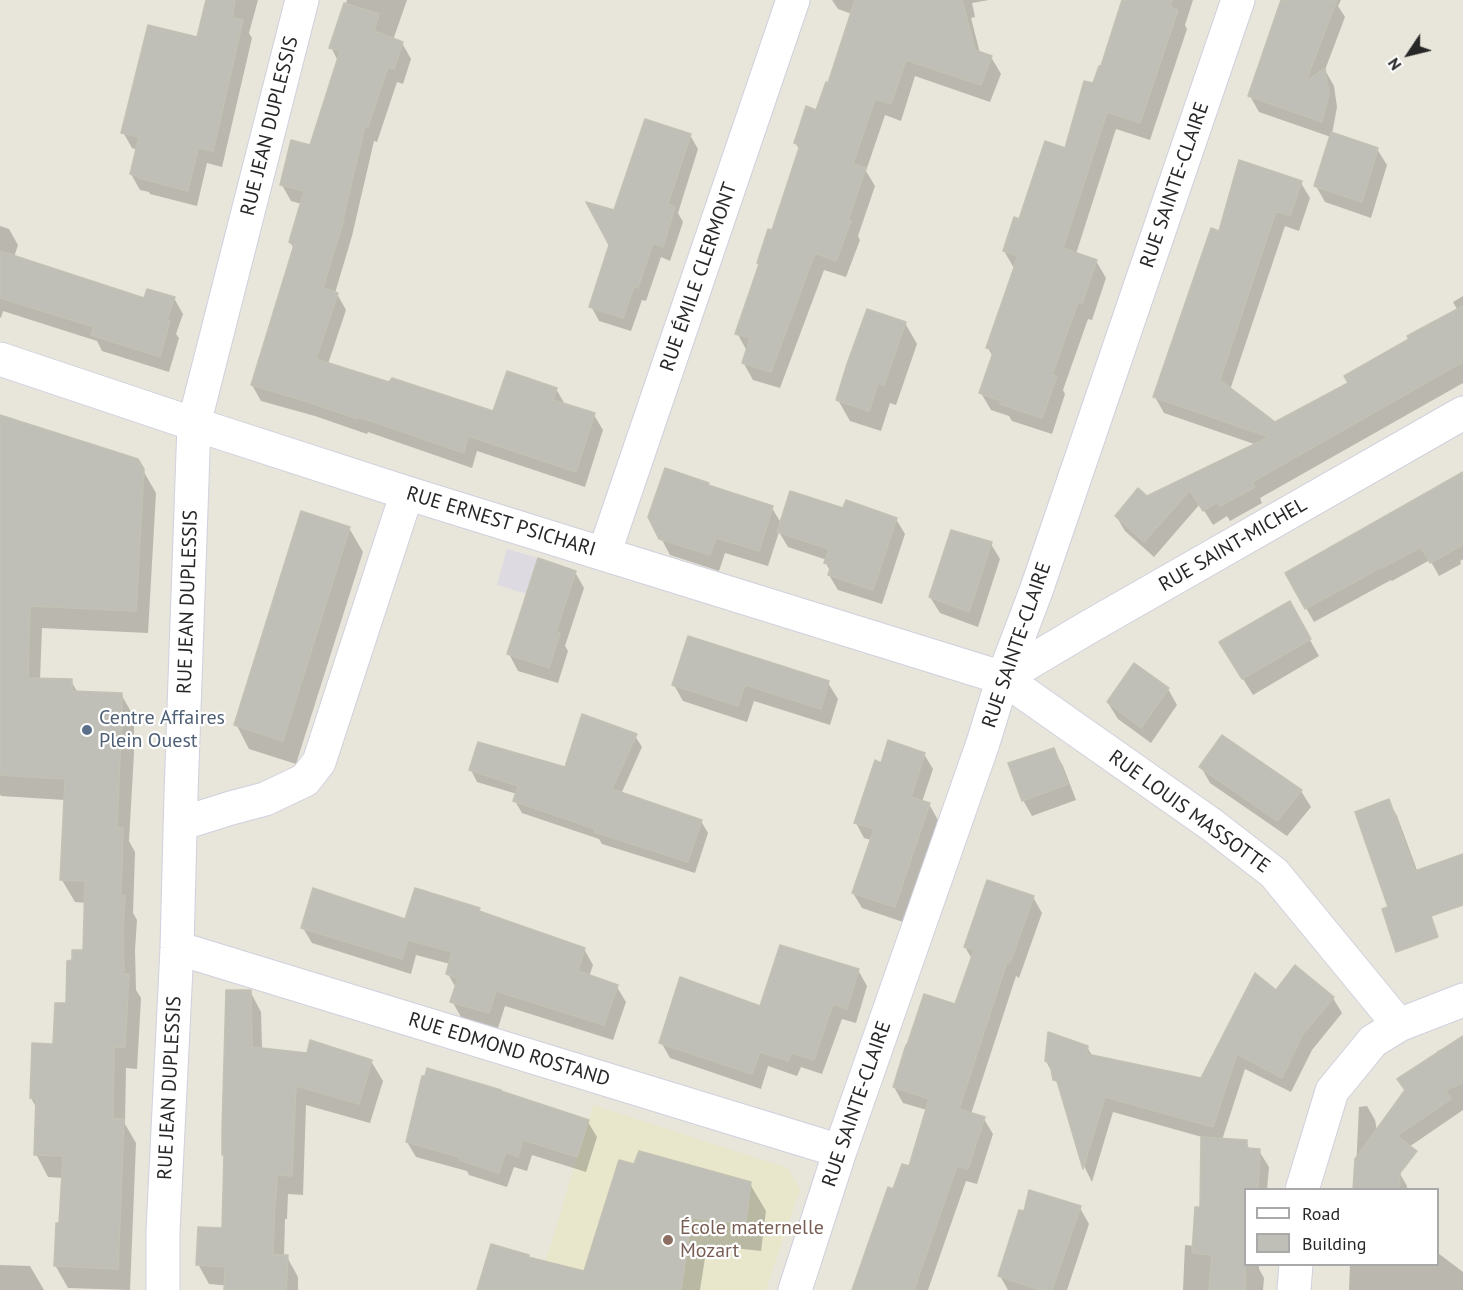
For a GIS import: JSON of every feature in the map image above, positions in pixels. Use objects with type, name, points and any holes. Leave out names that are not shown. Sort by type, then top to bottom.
[{"type":"street","name":"RUE JEAN DUPLESSIS","points":[[163,1290],[163,1231],[177,948],[194,424],[302,0]]},
{"type":"street","name":"RUE ÉMILE CLERMONT","points":[[604,554],[793,0]]},
{"type":"street","name":"RUE SAINTE-CLAIRE","points":[[795,1290],[840,1151],[983,743],[1003,678],[1040,579],[1238,0]]},
{"type":"street","name":"RUE ERNEST PSICHARI","points":[[0,359],[407,493],[1003,678]]},
{"type":"street","name":"RUE SAINT-MICHEL","points":[[1003,678],[1463,413]]},
{"type":"street","points":[[180,824],[266,799],[305,780],[319,762],[407,493]]},
{"type":"street","name":"RUE LOUIS MASSOTTE","points":[[1003,678],[1212,825],[1274,873],[1399,1025]]},
{"type":"street","name":"RUE EDMOND ROSTAND","points":[[177,948],[840,1151]]},
{"type":"street","points":[[1303,1188],[1332,1091],[1373,1041],[1399,1025],[1463,1000]]},
{"type":"street","points":[[1294,1290],[1296,1266]]},
{"type":"shaded area","points":[[507,549],[538,558],[527,594],[497,585]]},
{"type":"shaded area","name":"École maternelle Mozart","points":[[593,1105],[788,1168],[800,1189],[766,1290],[537,1290]]},
{"type":"building","points":[[206,0],[235,0],[232,18],[243,20],[213,151],[198,148],[188,191],[130,174],[139,137],[121,133],[148,25],[197,37]]},
{"type":"building","points":[[855,0],[962,0],[975,50],[992,56],[981,85],[906,60],[891,104],[875,99],[853,164],[866,168],[848,220],[851,221],[836,261],[815,253],[771,372],[742,363],[750,338],[735,334],[759,264],[757,263],[768,229],[772,230],[800,145],[794,143],[806,106],[816,110],[826,82],[828,83]]},
{"type":"building","points":[[1122,0],[1172,0],[1170,7],[1178,10],[1140,123],[1107,112],[1063,248],[1097,260],[1082,304],[1078,302],[1052,375],[1057,376],[1042,418],[1000,404],[1001,401],[979,393],[994,350],[986,348],[1018,256],[1003,251],[1014,217],[1019,219],[1045,141],[1065,148],[1084,81],[1093,83],[1099,66],[1101,66]]},
{"type":"building","points":[[1281,0],[1337,0],[1306,81],[1325,68],[1329,94],[1322,122],[1248,96]]},
{"type":"building","points":[[344,3],[379,14],[374,31],[403,42],[394,69],[388,67],[368,127],[365,126],[344,219],[323,288],[338,293],[316,359],[389,382],[392,378],[493,411],[507,371],[557,388],[553,400],[595,413],[576,472],[468,436],[464,453],[359,417],[358,419],[251,385],[294,245],[289,242],[304,191],[280,185],[291,140],[310,145],[340,51],[329,48]]},
{"type":"building","points":[[645,119],[691,134],[668,204],[675,207],[663,247],[653,243],[638,288],[634,287],[623,318],[589,307],[609,245],[586,202],[614,210]]},
{"type":"building","points":[[1331,132],[1378,148],[1362,202],[1314,186]]},
{"type":"building","points":[[1239,160],[1302,181],[1290,216],[1276,211],[1220,380],[1275,422],[1348,383],[1344,376],[1409,339],[1407,336],[1463,306],[1463,362],[1252,482],[1255,487],[1220,506],[1217,502],[1203,511],[1190,490],[1144,542],[1115,516],[1138,488],[1147,496],[1269,437],[1153,397],[1211,228],[1219,231]]},
{"type":"building","points":[[0,251],[144,298],[147,289],[175,297],[167,319],[170,321],[160,357],[91,335],[94,327],[0,298]]},
{"type":"building","points":[[867,309],[906,322],[884,385],[878,383],[869,411],[836,400]]},
{"type":"building","points":[[0,415],[138,459],[144,469],[136,611],[30,606],[28,678],[72,679],[72,691],[122,693],[117,828],[123,828],[121,896],[125,896],[124,974],[129,974],[125,1047],[114,1047],[113,1119],[124,1119],[118,1269],[54,1266],[63,1156],[34,1155],[36,1099],[30,1098],[32,1043],[53,1044],[55,1003],[66,1003],[67,961],[72,960],[72,950],[83,950],[85,881],[60,880],[65,779],[0,775]]},
{"type":"building","points":[[665,468],[773,506],[759,551],[716,538],[710,555],[659,539],[648,517]]},
{"type":"building","points":[[1463,472],[1463,545],[1430,563],[1421,547],[1305,609],[1285,573]]},
{"type":"building","points":[[790,491],[843,508],[846,500],[897,518],[873,590],[828,575],[831,565],[824,563],[829,549],[777,532]]},
{"type":"building","points":[[301,511],[350,527],[283,741],[234,725]]},
{"type":"building","points":[[951,530],[992,542],[969,612],[929,597]]},
{"type":"building","points":[[538,558],[576,571],[556,632],[560,633],[549,668],[507,654]]},
{"type":"building","points":[[1290,601],[1311,639],[1242,679],[1219,642]]},
{"type":"building","points":[[688,636],[829,681],[821,709],[745,685],[738,706],[672,685]]},
{"type":"building","points":[[1134,663],[1169,688],[1141,728],[1107,702]]},
{"type":"building","points":[[582,714],[637,734],[612,789],[702,820],[688,862],[594,832],[595,829],[513,801],[518,786],[469,770],[478,742],[565,767]]},
{"type":"building","points":[[1222,735],[1302,790],[1277,821],[1199,767]]},
{"type":"building","points":[[888,740],[925,753],[911,797],[930,803],[895,907],[852,893],[874,829],[854,823],[875,760],[881,763]]},
{"type":"building","points":[[1054,748],[1068,784],[1022,801],[1008,763]]},
{"type":"building","points":[[1389,799],[1415,871],[1463,854],[1463,905],[1431,916],[1438,937],[1396,952],[1382,909],[1388,907],[1355,812]]},
{"type":"building","points":[[987,880],[1034,896],[1010,963],[1007,962],[959,1109],[985,1117],[968,1169],[957,1166],[914,1290],[852,1290],[888,1187],[893,1189],[902,1164],[909,1166],[929,1099],[893,1087],[906,1045],[924,994],[955,1004],[974,950],[964,947]]},
{"type":"building","points":[[313,888],[405,919],[415,888],[480,908],[479,911],[585,948],[578,971],[618,985],[604,1025],[496,991],[489,1013],[450,1002],[458,978],[446,974],[452,952],[408,940],[402,959],[301,928]]},
{"type":"building","points":[[780,945],[859,969],[847,1009],[833,1004],[814,1060],[792,1053],[788,1061],[760,1052],[752,1074],[659,1043],[680,977],[760,1006]]},
{"type":"building","points":[[1295,965],[1334,997],[1303,1034],[1282,1078],[1237,1054],[1213,1127],[1105,1097],[1083,1169],[1057,1081],[1053,1080],[1050,1063],[1045,1061],[1048,1032],[1088,1046],[1087,1054],[1201,1078],[1255,973],[1276,990]]},
{"type":"building","points":[[226,990],[251,990],[252,1047],[307,1053],[310,1040],[372,1060],[359,1104],[296,1086],[292,1176],[277,1175],[275,1199],[273,1255],[288,1255],[286,1290],[224,1290],[225,1267],[196,1265],[198,1227],[222,1228]]},
{"type":"building","points":[[1463,1036],[1463,1083],[1446,1090],[1451,1099],[1397,1136],[1417,1151],[1400,1173],[1399,1188],[1353,1188],[1355,1159],[1405,1090],[1397,1079]]},
{"type":"building","points":[[427,1068],[589,1120],[577,1157],[523,1140],[518,1157],[506,1152],[499,1173],[459,1160],[460,1157],[406,1142],[422,1076],[425,1076]]},
{"type":"building","points":[[1201,1137],[1247,1140],[1247,1148],[1260,1149],[1258,1188],[1244,1188],[1245,1290],[1209,1290],[1212,1255],[1192,1253],[1195,1207],[1200,1207]]},
{"type":"building","points":[[639,1151],[751,1182],[746,1224],[692,1218],[681,1290],[477,1290],[491,1244],[529,1255],[528,1257],[584,1271],[619,1160],[634,1164]]},
{"type":"building","points":[[1029,1190],[1081,1206],[1052,1290],[1040,1290],[998,1276],[1019,1210],[1024,1211]]},
{"type":"place","name":"Centre Affaires Plein Ouest","points":[[87,730]]},
{"type":"place","name":"École maternelle Mozart","points":[[668,1240]]}]
